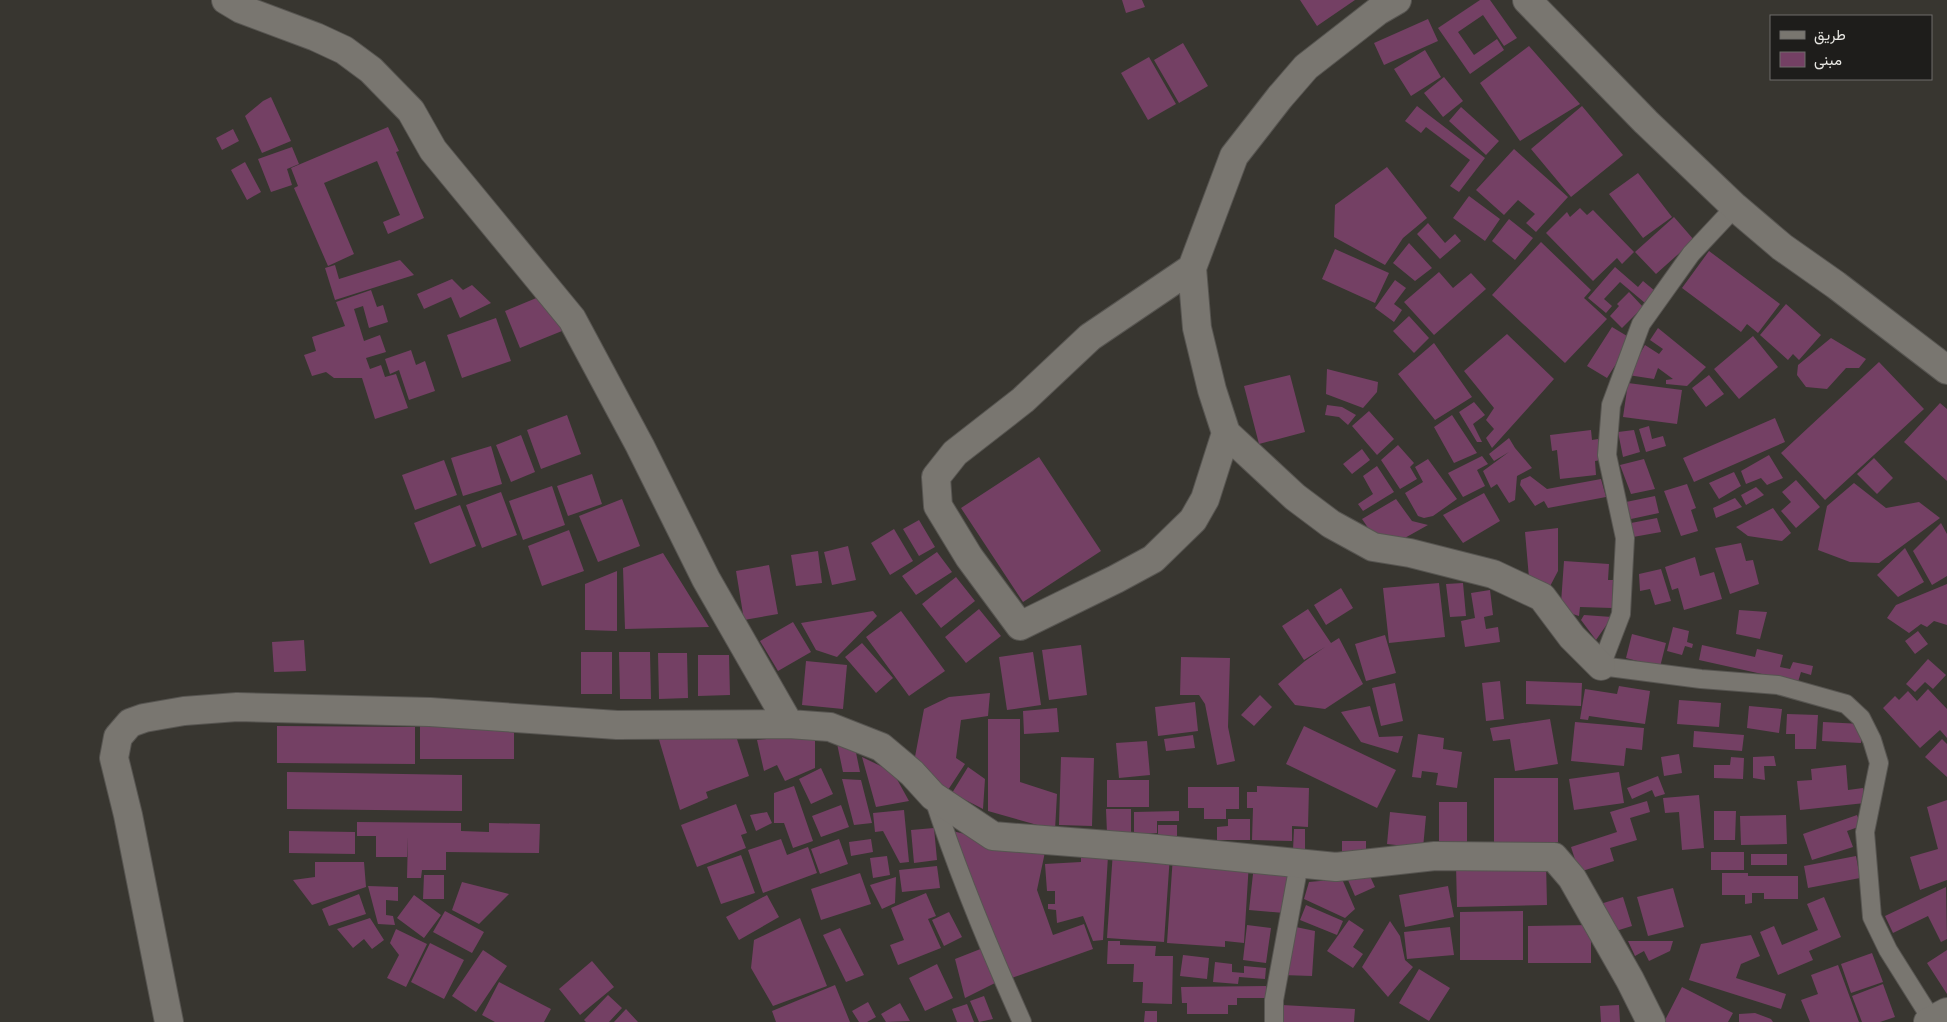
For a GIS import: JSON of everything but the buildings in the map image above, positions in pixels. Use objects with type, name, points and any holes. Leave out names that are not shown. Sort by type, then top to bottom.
[{"type":"street","points":[[226,0],[241,9],[316,37],[344,50],[371,70],[411,111],[432,150],[572,319],[640,446],[706,579],[789,724]]},
{"type":"street","points":[[1397,0],[1378,11],[1306,67],[1234,156],[1192,268],[1197,328],[1212,390],[1226,434],[1295,497],[1332,524],[1373,547],[1410,553],[1494,574],[1542,597],[1572,637],[1602,666]]},
{"type":"street","points":[[1526,0],[1646,122],[1735,208],[1782,247],[1947,370]]},
{"type":"street","points":[[1192,268],[1090,337],[1022,400],[955,453],[936,477],[938,506],[969,558],[1020,626],[1153,559],[1193,520],[1205,499],[1226,434]]},
{"type":"street","points":[[169,1022],[128,814],[114,758],[118,737],[130,723],[144,718],[184,711],[237,707],[430,712],[617,725],[789,724],[830,727],[881,747],[912,773],[933,796],[993,836],[1148,848],[1336,867],[1435,856],[1554,857],[1572,878],[1630,980],[1651,1022]]},
{"type":"lane","points":[[1735,208],[1691,254],[1641,324],[1611,405],[1607,455],[1625,538],[1621,614],[1602,666],[1701,679],[1778,685],[1846,704],[1861,718],[1872,740],[1879,763],[1865,832],[1872,917],[1888,950],[1936,1018]]},
{"type":"lane","points":[[933,796],[979,923],[1022,1022]]},
{"type":"lane","points":[[1274,1022],[1274,1000],[1299,864]]}]
